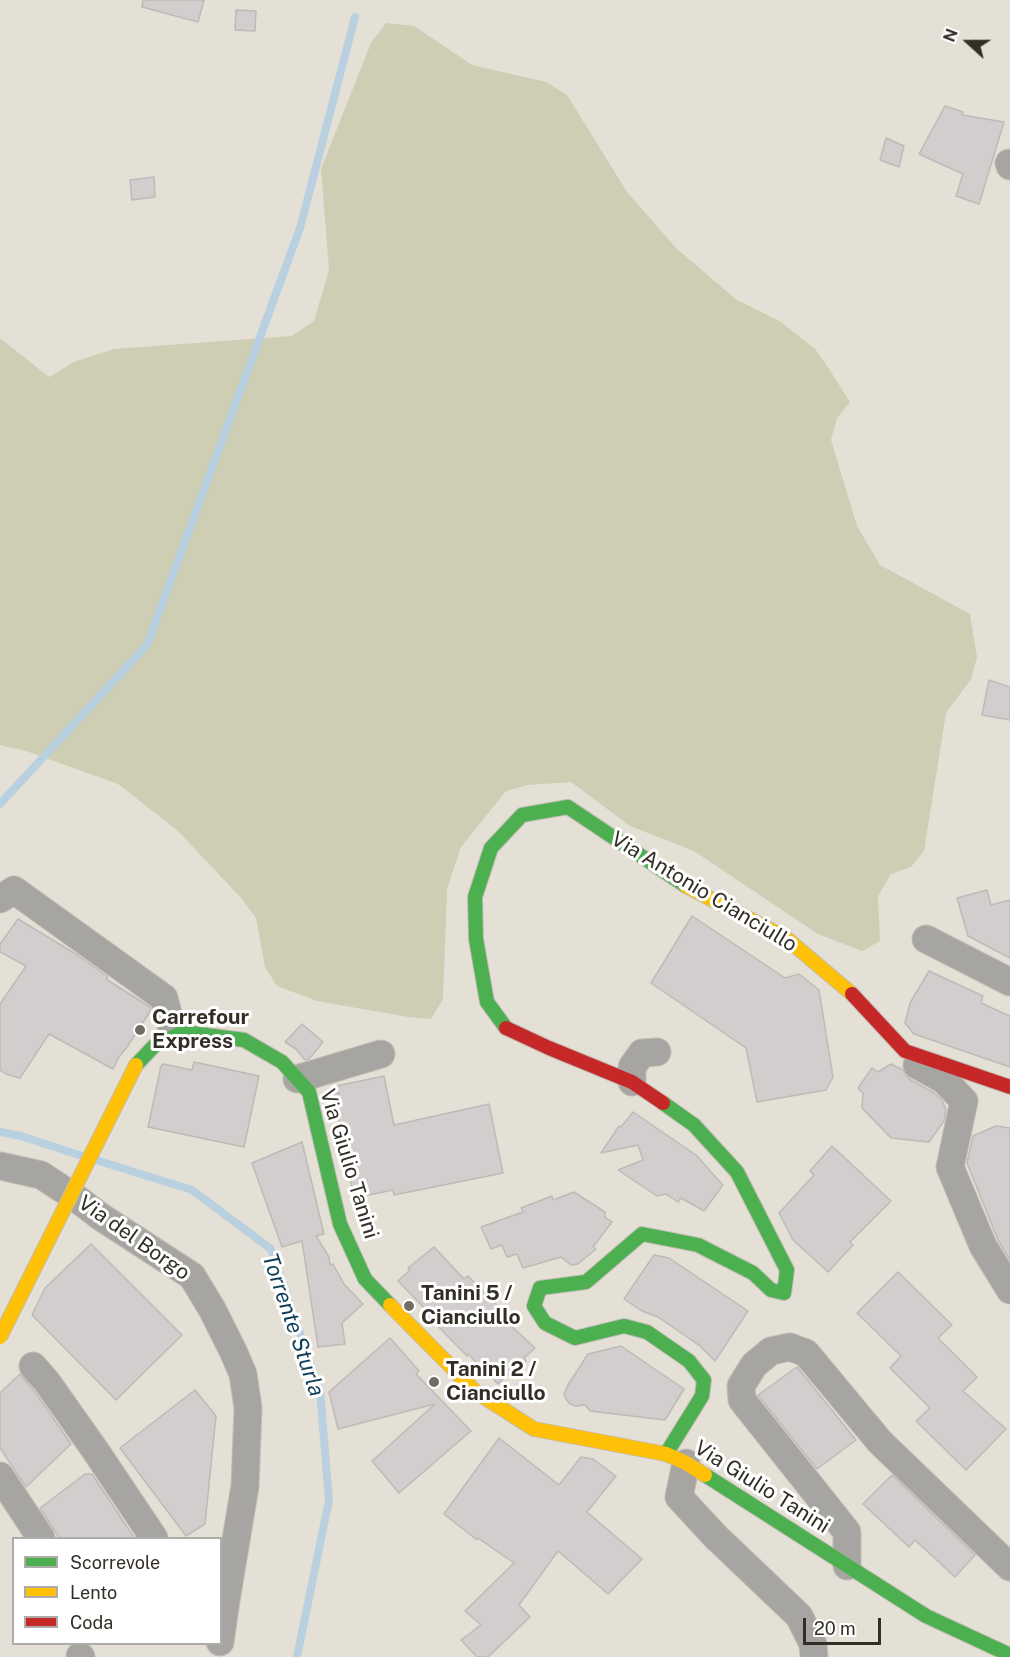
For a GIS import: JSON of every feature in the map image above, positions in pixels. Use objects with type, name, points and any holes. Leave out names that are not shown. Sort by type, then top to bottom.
[{"type":"street","name":"Via Antonio Cianciullo","points":[[676,1459],[702,1396],[704,1380],[694,1367],[689,1361],[646,1332],[624,1326],[575,1338],[545,1323],[534,1306],[540,1288],[586,1282],[642,1234],[698,1245],[753,1272],[771,1290],[784,1293],[787,1270],[737,1172],[694,1125],[632,1082],[506,1028],[487,1002],[476,939],[476,897],[491,848],[522,815],[568,807],[685,885],[786,938],[854,996],[905,1051],[1010,1087]]},
{"type":"street","points":[[0,898],[14,890],[164,998],[174,1036]]},
{"type":"street","points":[[926,939],[1010,982]]},
{"type":"street","name":"Via Antonio Cianciullo","points":[[854,996],[884,1048],[944,1080],[964,1101],[950,1167],[983,1246],[1010,1290]]},
{"type":"street","name":"Via Giulio Tanini","points":[[0,1337],[136,1065],[155,1045],[183,1032],[244,1040],[282,1062],[309,1092],[340,1224],[365,1279],[476,1392],[534,1429],[676,1459],[926,1616],[1010,1655]]},
{"type":"street","points":[[632,1082],[632,1067],[642,1053],[657,1052]]},
{"type":"street","points":[[297,1079],[381,1054]]},
{"type":"street","name":"Via del Borgo","points":[[0,1166],[41,1175],[192,1276],[233,1351],[243,1374],[248,1408],[245,1486],[222,1630]]},
{"type":"street","points":[[1010,1296],[1010,1301]]},
{"type":"street","points":[[847,1566],[847,1532],[742,1400],[741,1386],[753,1365],[771,1351],[790,1347],[806,1353],[880,1442],[1010,1568]]},
{"type":"street","points":[[33,1366],[74,1420],[153,1537]]},
{"type":"street","points":[[676,1459],[679,1497],[715,1536],[799,1616],[813,1644],[814,1657]]},
{"type":"street","points":[[0,1476],[40,1537]]},
{"type":"green space","points":[[386,23],[414,26],[472,65],[546,82],[567,95],[627,192],[677,249],[737,300],[781,322],[816,350],[829,369],[850,402],[837,418],[831,440],[857,526],[880,565],[970,614],[977,657],[971,679],[946,713],[924,851],[911,867],[891,874],[878,896],[880,941],[862,951],[818,934],[694,851],[630,826],[571,782],[528,785],[506,791],[461,847],[447,889],[443,999],[431,1019],[317,1001],[277,986],[265,967],[256,918],[242,899],[178,831],[118,784],[26,751],[0,745],[0,338],[49,377],[74,362],[114,349],[292,336],[314,321],[329,270],[321,169],[371,43]]},
{"type":"building","points":[[143,0],[204,0],[198,22],[142,7]]},
{"type":"building","points":[[236,10],[256,11],[255,31],[235,30]]},
{"type":"building","points":[[945,106],[963,112],[962,115],[1004,122],[979,204],[956,196],[963,174],[919,154]]},
{"type":"building","points":[[886,138],[904,146],[899,167],[880,160]]},
{"type":"building","points":[[154,177],[155,197],[132,200],[130,180]]},
{"type":"building","points":[[989,680],[1010,687],[1010,720],[982,715]]},
{"type":"building","points":[[987,890],[991,905],[1010,900],[1010,958],[968,936],[957,898]]},
{"type":"building","points":[[692,916],[785,978],[799,974],[819,990],[833,1077],[826,1090],[757,1102],[746,1048],[651,983]]},
{"type":"building","points":[[18,919],[76,954],[108,977],[106,979],[150,1007],[151,1010],[113,1069],[49,1034],[20,1078],[0,1070],[0,1004],[26,966],[0,952],[0,944]]},
{"type":"building","points":[[929,971],[983,996],[981,1003],[1010,1016],[1010,1067],[914,1034],[905,1023],[910,1003]]},
{"type":"building","points":[[302,1024],[323,1042],[309,1059],[305,1060],[296,1049],[285,1042]]},
{"type":"building","points":[[194,1062],[259,1076],[244,1147],[148,1127],[161,1066],[163,1064],[192,1070]]},
{"type":"building","points":[[891,1064],[903,1070],[909,1079],[942,1100],[946,1110],[944,1121],[929,1142],[891,1138],[862,1108],[863,1093],[858,1088],[872,1068],[878,1072]]},
{"type":"building","points":[[384,1076],[394,1125],[489,1104],[503,1173],[394,1195],[393,1190],[354,1198],[334,1093],[340,1094],[332,1087]]},
{"type":"building","points":[[633,1112],[696,1155],[723,1185],[704,1211],[681,1198],[678,1202],[666,1194],[657,1196],[618,1170],[643,1160],[638,1145],[601,1153],[619,1126],[621,1127]]},
{"type":"building","points":[[996,1126],[1010,1128],[1010,1260],[998,1240],[967,1163],[973,1136]]},
{"type":"building","points":[[302,1142],[324,1234],[316,1236],[329,1257],[330,1265],[333,1264],[344,1284],[363,1304],[342,1323],[345,1344],[318,1347],[302,1241],[282,1247],[252,1163]]},
{"type":"building","points":[[832,1146],[891,1201],[850,1242],[853,1245],[828,1272],[793,1240],[779,1213],[814,1175],[810,1171]]},
{"type":"building","points":[[574,1192],[605,1212],[605,1217],[612,1222],[593,1247],[596,1249],[578,1264],[571,1265],[561,1257],[523,1268],[517,1254],[507,1257],[502,1245],[491,1249],[481,1227],[523,1212],[521,1208],[552,1196],[553,1200]]},
{"type":"building","points":[[91,1244],[182,1335],[116,1400],[32,1315],[45,1288]]},
{"type":"building","points":[[434,1247],[464,1279],[468,1276],[507,1315],[504,1319],[535,1348],[524,1358],[526,1361],[510,1377],[508,1374],[498,1384],[424,1312],[427,1311],[398,1281],[410,1270],[408,1268]]},
{"type":"building","points":[[654,1255],[669,1258],[748,1311],[715,1361],[700,1346],[658,1317],[642,1311],[624,1299]]},
{"type":"building","points":[[898,1272],[952,1325],[938,1338],[977,1377],[963,1391],[1006,1429],[966,1470],[916,1421],[930,1408],[890,1368],[901,1356],[857,1313]]},
{"type":"building","points":[[390,1338],[419,1371],[416,1374],[471,1431],[399,1493],[372,1461],[435,1404],[338,1429],[329,1392]]},
{"type":"building","points":[[621,1346],[684,1389],[665,1420],[590,1411],[585,1405],[576,1406],[570,1404],[566,1399],[564,1394],[568,1385],[588,1354]]},
{"type":"building","points":[[797,1367],[856,1440],[817,1469],[758,1395]]},
{"type":"building","points":[[20,1374],[71,1444],[26,1487],[0,1448],[0,1393]]},
{"type":"building","points":[[195,1390],[216,1416],[205,1524],[186,1536],[120,1448]]},
{"type":"building","points":[[499,1438],[559,1485],[581,1457],[593,1459],[616,1476],[587,1512],[642,1559],[608,1594],[558,1551],[519,1605],[530,1617],[488,1657],[477,1657],[461,1640],[481,1625],[465,1611],[514,1563],[478,1538],[477,1540],[444,1514]]},
{"type":"building","points":[[85,1474],[92,1474],[134,1537],[59,1537],[40,1508]]},
{"type":"building","points":[[892,1475],[975,1555],[955,1577],[915,1540],[909,1547],[863,1504]]},
{"type":"waterway","points":[[0,804],[147,645],[300,228],[355,17]]},
{"type":"waterway","name":"Torrente Sturla","points":[[0,1132],[21,1136],[82,1156]]},
{"type":"waterway","name":"Torrente Sturla","points":[[96,1160],[192,1190],[271,1249],[320,1391],[329,1500],[297,1657]]},
{"type":"traffic: fast","points":[[506,1028],[487,1002],[476,939],[475,897],[491,848],[522,815],[568,807],[686,886]]},
{"type":"traffic: fast","points":[[136,1065],[155,1045],[183,1032],[244,1040],[282,1062],[309,1092],[340,1224],[365,1279],[390,1305]]},
{"type":"traffic: fast","points":[[663,1103],[694,1125],[737,1172],[787,1270],[784,1293],[771,1290],[753,1273],[698,1245],[642,1234],[586,1282],[540,1288],[534,1306],[545,1323],[575,1338],[624,1326],[647,1332],[689,1361],[704,1380],[702,1396],[666,1454]]},
{"type":"traffic: fast","points":[[705,1475],[926,1616],[1010,1655]]},
{"type":"traffic: slow","points":[[686,886],[786,938],[852,994]]},
{"type":"traffic: slow","points":[[0,1337],[136,1065]]},
{"type":"traffic: slow","points":[[390,1305],[476,1392],[534,1429],[666,1454],[705,1475]]},
{"type":"traffic: jam","points":[[852,994],[905,1051],[1010,1087]]},
{"type":"traffic: jam","points":[[506,1028],[632,1082],[663,1103]]},
{"type":"place","name":"Carrefour Express","points":[[140,1030]]},
{"type":"place","name":"Tanini 5 / Cianciullo","points":[[409,1306]]},
{"type":"place","name":"Tanini 2 / Cianciullo","points":[[434,1382]]}]
